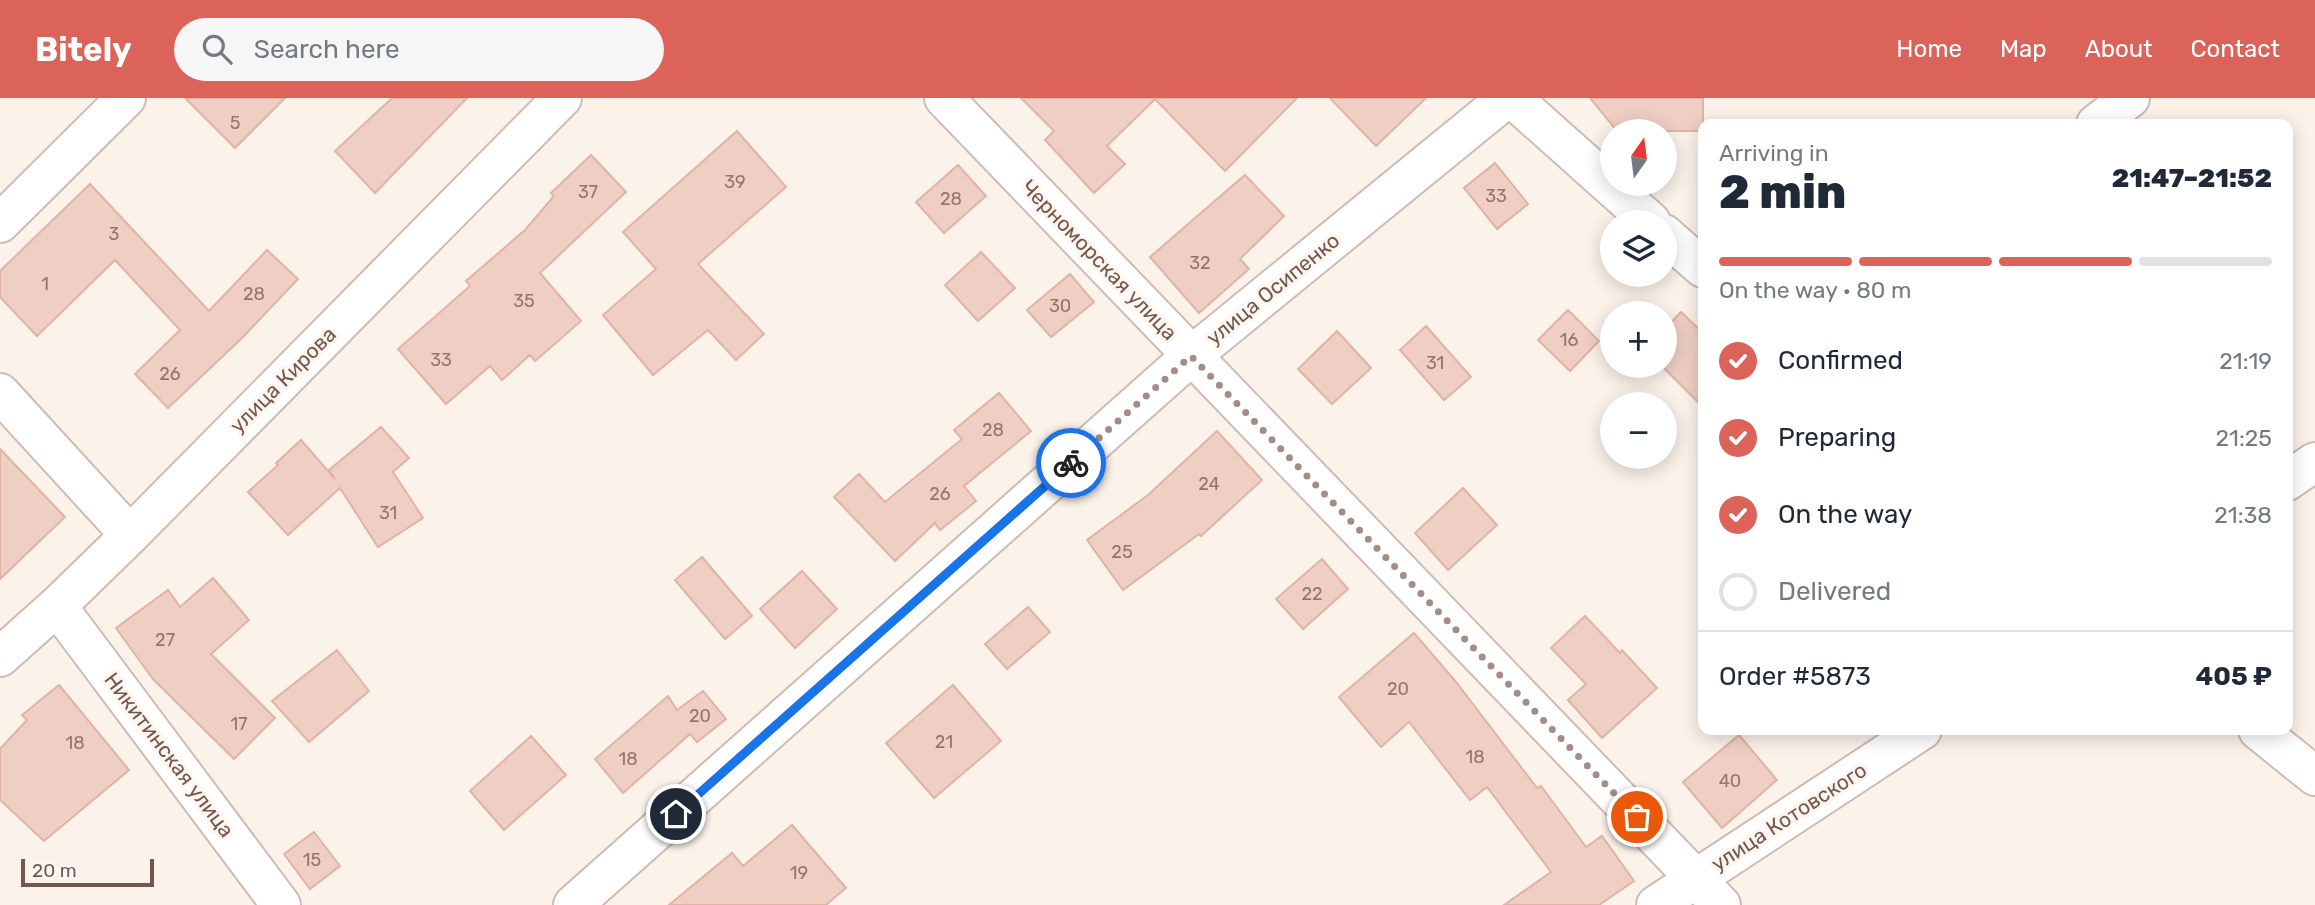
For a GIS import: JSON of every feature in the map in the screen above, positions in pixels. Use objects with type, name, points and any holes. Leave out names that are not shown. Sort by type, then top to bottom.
[{"type":"street","points":[[0,223],[127,98]]},
{"type":"street","name":"улица Кирова","points":[[0,657],[130,535],[562,98]]},
{"type":"street","name":"Черноморская улица","points":[[944,98],[1721,905]]},
{"type":"street","points":[[1510,98],[1637,210]]},
{"type":"street","name":"улица Осипенко","points":[[573,905],[1191,356],[1510,98]]},
{"type":"street","points":[[2103,119],[2130,98]]},
{"type":"street","points":[[1677,245],[1698,264]]},
{"type":"street","points":[[0,393],[130,535]]},
{"type":"street","points":[[2293,477],[2315,462]]},
{"type":"street","name":"Никитинская улица","points":[[57,606],[281,905]]},
{"type":"street","name":"улица Котовского","points":[[1656,905],[1914,735]]},
{"type":"street","points":[[2264,735],[2315,776]]},
{"type":"building","points":[[185,98],[285,98],[235,148]]},
{"type":"building","points":[[392,98],[467,98],[375,193],[335,151]]},
{"type":"building","points":[[1021,98],[1297,98],[1225,171],[1155,99],[1107,146],[1125,164],[1094,193],[1045,140],[1054,131]]},
{"type":"building","points":[[1330,98],[1426,98],[1376,146]]},
{"type":"building","points":[[1590,98],[1703,98],[1703,119],[1698,119],[1698,131],[1677,131],[1677,119],[1607,119]]},
{"type":"building","points":[[737,131],[786,187],[698,264],[764,334],[736,360],[708,330],[653,375],[603,315],[656,269],[623,232]]},
{"type":"building","points":[[591,155],[626,192],[540,273],[581,321],[535,361],[530,355],[502,380],[490,366],[446,404],[398,349],[470,286],[466,281],[525,230],[554,196],[551,193]]},
{"type":"building","points":[[1495,163],[1528,204],[1497,229],[1464,188]]},
{"type":"building","points":[[958,165],[986,196],[944,233],[916,202]]},
{"type":"building","points":[[1245,175],[1284,216],[1240,259],[1249,269],[1199,313],[1150,257]]},
{"type":"building","points":[[90,184],[209,311],[267,250],[298,279],[243,337],[168,408],[135,374],[180,330],[115,260],[37,336],[0,297],[0,271]]},
{"type":"building","points":[[981,252],[1015,288],[978,321],[945,285]]},
{"type":"building","points":[[1070,274],[1094,302],[1051,337],[1027,310]]},
{"type":"building","points":[[1568,310],[1599,341],[1570,371],[1538,340]]},
{"type":"building","points":[[1681,312],[1698,328],[1698,402],[1674,378],[1677,378],[1677,316]]},
{"type":"building","points":[[1426,326],[1471,377],[1444,400],[1400,350]]},
{"type":"building","points":[[1337,331],[1371,368],[1332,404],[1298,369]]},
{"type":"building","points":[[999,393],[1031,431],[964,486],[976,501],[940,530],[935,523],[895,561],[834,497],[859,474],[885,502],[962,439],[954,430]]},
{"type":"building","points":[[381,427],[409,458],[393,472],[423,518],[378,547],[340,488],[288,535],[248,492],[301,440],[335,479],[329,470]]},
{"type":"building","points":[[1217,431],[1262,480],[1201,536],[1199,534],[1123,590],[1087,540],[1148,495]]},
{"type":"building","points":[[0,449],[65,517],[0,579]]},
{"type":"building","points":[[1463,488],[1497,525],[1448,570],[1415,533]]},
{"type":"building","points":[[702,557],[752,616],[725,639],[675,580]]},
{"type":"building","points":[[1322,559],[1348,589],[1303,629],[1276,599]]},
{"type":"building","points":[[802,571],[837,609],[795,648],[760,609]]},
{"type":"building","points":[[213,578],[249,620],[211,654],[275,718],[234,759],[153,679],[116,628],[168,590],[180,607]]},
{"type":"building","points":[[1028,607],[1050,632],[1007,669],[985,644]]},
{"type":"building","points":[[1585,616],[1620,653],[1622,650],[1657,688],[1602,738],[1568,700],[1586,684],[1551,648]]},
{"type":"building","points":[[1414,633],[1456,682],[1537,788],[1541,786],[1586,847],[1602,836],[1634,881],[1599,905],[1504,905],[1551,872],[1487,787],[1470,800],[1409,722],[1381,747],[1339,697]]},
{"type":"building","points":[[337,650],[369,691],[309,742],[272,701]]},
{"type":"building","points":[[59,685],[129,770],[44,841],[0,800],[0,749],[27,720],[22,715]]},
{"type":"building","points":[[953,685],[1001,741],[934,798],[886,743]]},
{"type":"building","points":[[703,691],[726,719],[697,742],[690,734],[623,793],[595,759],[668,696],[677,710]]},
{"type":"building","points":[[1739,735],[1777,780],[1722,828],[1683,782]]},
{"type":"building","points":[[531,736],[566,775],[504,830],[470,791]]},
{"type":"building","points":[[792,825],[846,888],[826,905],[669,905],[732,853],[743,866]]},
{"type":"building","points":[[314,832],[340,866],[310,889],[284,854]]},
{"type":"way so far","points":[[1071,463],[1191,356],[1637,817]]},
{"type":"route","points":[[676,814],[1071,463]]}]
